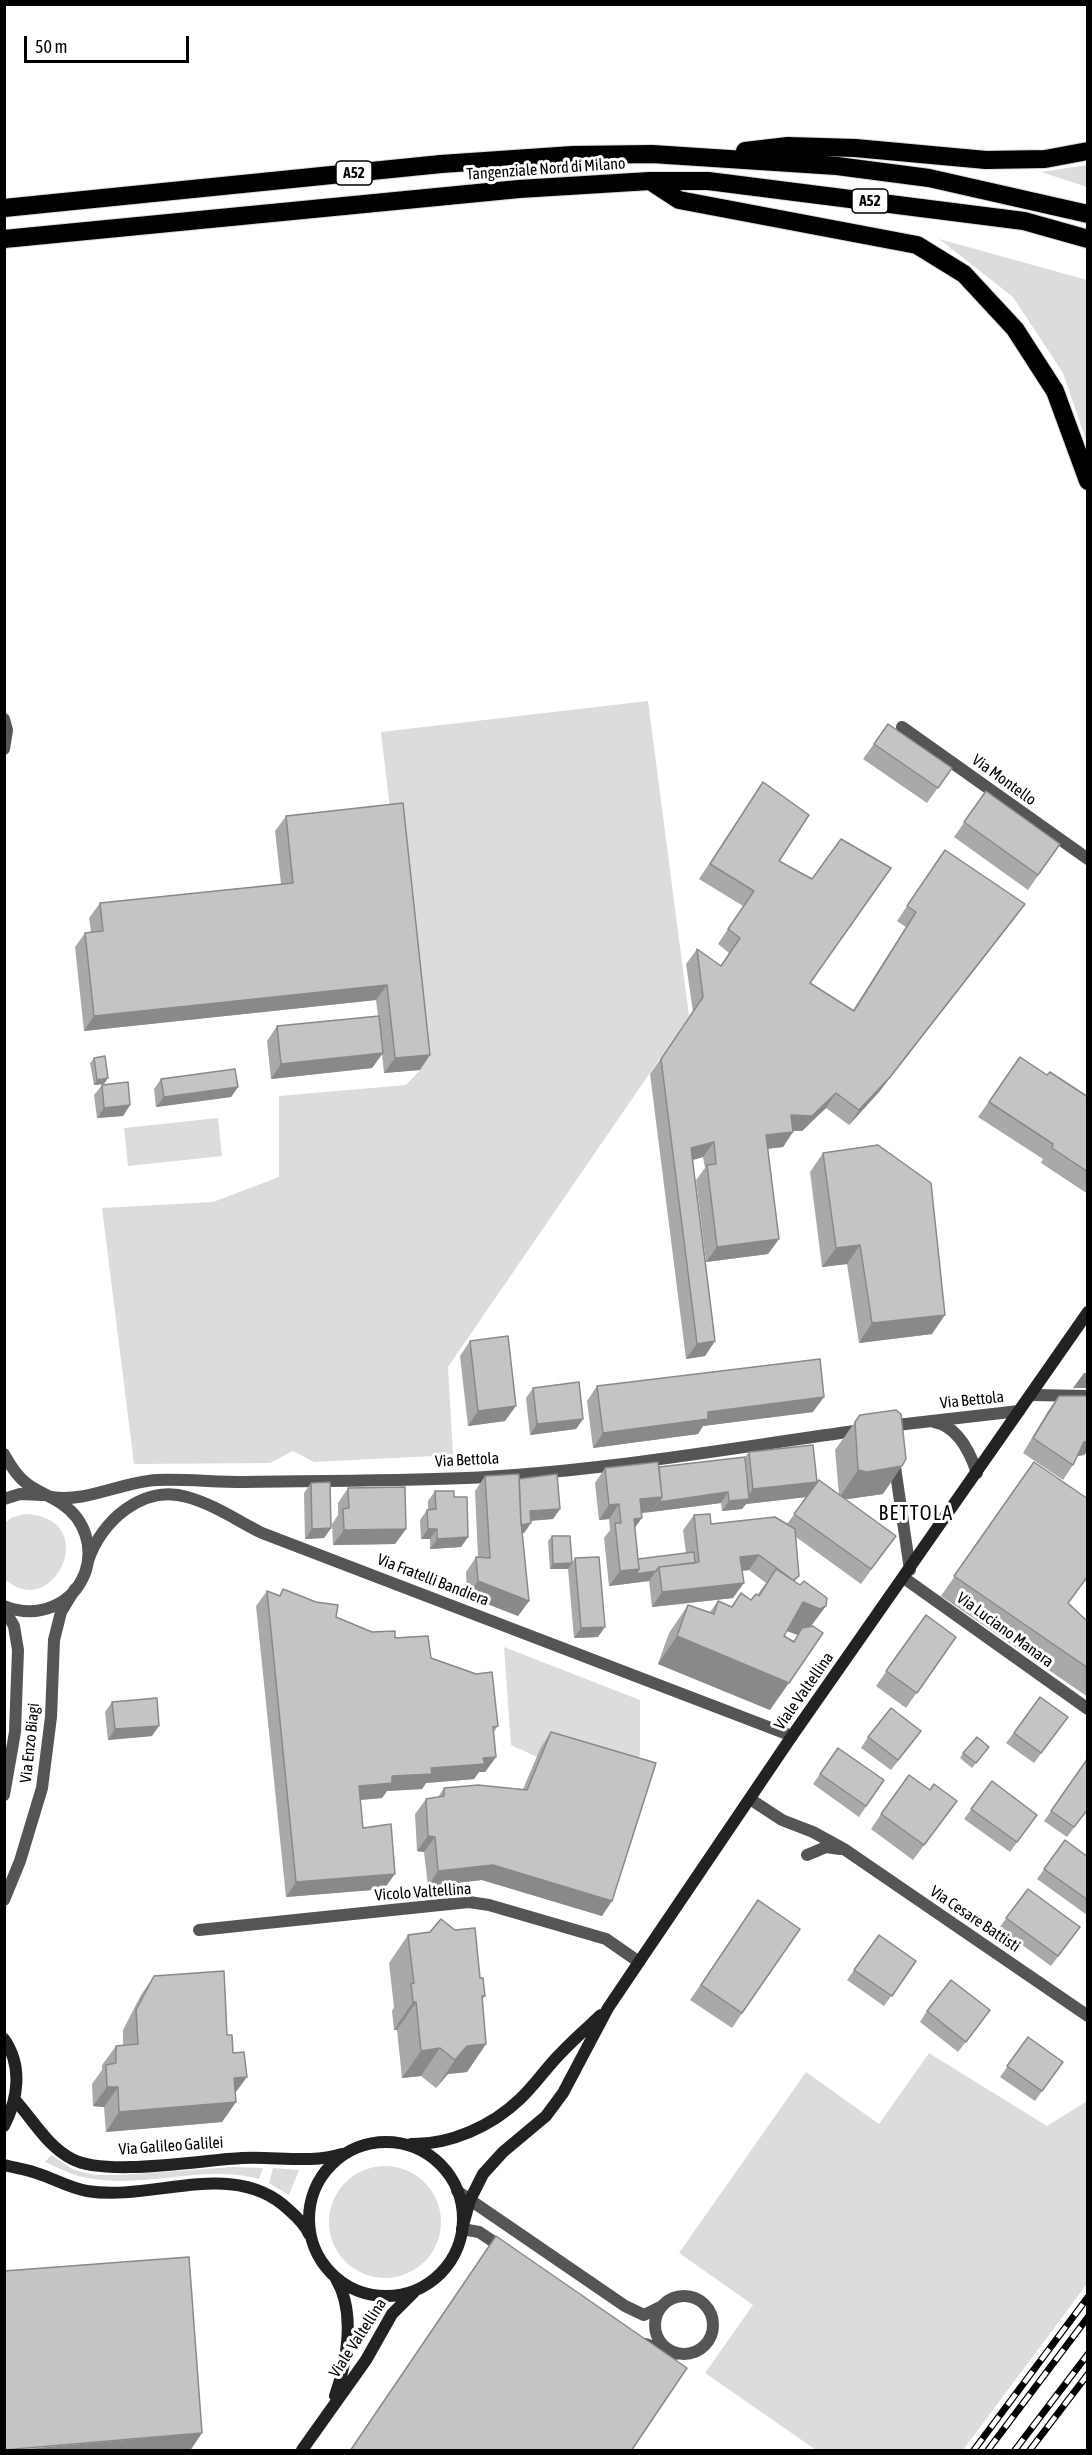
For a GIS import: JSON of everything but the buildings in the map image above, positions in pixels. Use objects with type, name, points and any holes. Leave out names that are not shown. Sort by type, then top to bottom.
[{"type":"highway","points":[[705,157],[788,146],[855,148],[986,160],[1045,159],[1088,151]]},
{"type":"highway","name":"Tangenziale Nord di Milano","points":[[4,208],[463,163],[573,155],[705,157],[837,166],[929,178],[1088,214]]},
{"type":"highway","points":[[650,181],[679,200],[917,245],[964,274],[1015,329],[1055,391],[1088,481]]},
{"type":"highway","name":"Tangenziale Nord di Milano","points":[[4,239],[519,189],[650,181],[708,181],[1024,221],[1088,239]]},
{"type":"main road","name":"Viale Valtellina","points":[[462,2229],[478,2182],[496,2159],[537,2125],[558,2100],[571,2080],[608,2008],[792,1736],[1088,1312]]},
{"type":"main road","name":"Viale Valtellina","points":[[394,2143],[440,2142],[467,2133],[498,2116],[519,2101],[560,2054],[608,2008]]},
{"type":"main road","points":[[4,2039],[10,2047],[17,2073],[15,2100],[4,2126]]},
{"type":"main road","name":"Via Galileo Galilei","points":[[15,2100],[50,2145],[74,2160],[94,2164],[130,2167],[248,2157],[322,2158],[355,2149]]},
{"type":"main road","points":[[4,2165],[36,2173],[87,2192],[122,2192],[215,2184],[260,2189],[280,2201],[303,2224],[318,2256],[331,2273],[348,2286],[370,2295],[391,2296],[417,2289],[435,2278],[449,2264],[457,2248],[462,2229],[462,2208],[457,2191],[448,2174],[433,2158],[413,2148],[394,2143],[373,2144],[355,2149],[334,2163],[317,2184],[309,2210],[311,2239]]},
{"type":"main road","name":"Viale Valtellina","points":[[330,2408],[343,2372],[347,2330],[343,2295],[331,2273]]},
{"type":"main road","name":"Viale Valtellina","points":[[302,2451],[330,2408],[366,2360],[396,2309],[417,2289]]},
{"type":"street","points":[[4,719],[7,730],[4,748]]},
{"type":"street","name":"Via Montello","points":[[902,727],[1088,859]]},
{"type":"street","points":[[1031,1395],[1088,1396]]},
{"type":"street","name":"Via Bettola","points":[[4,1499],[26,1494],[62,1499],[78,1498],[123,1485],[158,1480],[295,1482],[467,1478],[529,1473],[891,1438],[928,1421],[1020,1411]]},
{"type":"street","name":"Via Bettola","points":[[928,1421],[945,1425],[954,1432],[969,1452],[977,1473]]},
{"type":"street","points":[[891,1438],[907,1574]]},
{"type":"street","points":[[4,1454],[19,1478],[63,1504],[80,1522],[88,1545],[88,1562]]},
{"type":"street","name":"Via Fratelli Bandiera","points":[[75,1589],[83,1577],[99,1537],[126,1509],[150,1497],[185,1496],[262,1533],[792,1736]]},
{"type":"street","name":"Via Luciano Manara","points":[[907,1574],[1088,1709]]},
{"type":"street","points":[[4,1607],[24,1611],[42,1610],[61,1603],[75,1589]]},
{"type":"street","name":"Via Enzo Biagi","points":[[4,1900],[20,1861],[42,1788],[51,1717],[54,1640],[61,1612],[75,1589]]},
{"type":"street","name":"Via Enzo Biagi","points":[[4,1607],[14,1626],[18,1650],[15,1732],[4,1795]]},
{"type":"street","name":"Via Cesare Battisti","points":[[750,1799],[782,1820],[813,1832],[844,1849],[1088,2016]]},
{"type":"street","points":[[807,1855],[826,1847],[844,1849]]},
{"type":"street","name":"Vicolo Valtellina","points":[[199,1930],[469,1902],[489,1905],[606,1939],[639,1962]]},
{"type":"street","points":[[457,2191],[625,2306],[644,2315],[675,2297],[694,2298],[708,2309],[712,2319],[713,2329],[704,2347],[695,2352],[675,2354],[645,2344],[636,2338]]},
{"type":"street","points":[[462,2229],[479,2232],[517,2257]]},
{"type":"street","points":[[660,2307],[656,2315],[655,2334],[666,2349],[675,2354]]},
{"type":"shaded area","points":[[1087,165],[1087,187],[1041,172]]},
{"type":"shaded area","points":[[939,239],[1087,280],[1087,443],[1063,373],[1013,297]]},
{"type":"shaded area","points":[[648,701],[689,1016],[448,1367],[453,1455],[314,1462],[293,1451],[270,1463],[134,1464],[102,1208],[213,1202],[279,1177],[279,1096],[406,1085],[420,1070],[381,732]]},
{"type":"shaded area","points":[[218,1118],[222,1156],[128,1166],[124,1128]]},
{"type":"shaded area","points":[[24,1514],[48,1519],[62,1531],[66,1547],[63,1564],[54,1579],[40,1588],[23,1589],[5,1579],[5,1523],[11,1518]]},
{"type":"shaded area","points":[[504,1647],[640,1700],[640,1755],[630,1773],[537,1757],[511,1745]]},
{"type":"shaded area","points":[[929,2053],[1047,2126],[1087,2101],[1087,2284],[963,2450],[816,2450],[705,2373],[753,2305],[679,2253],[806,2072],[879,2124]]},
{"type":"shaded area","points":[[51,2155],[74,2170],[95,2175],[234,2167],[263,2168],[259,2179],[217,2174],[109,2181],[66,2172],[45,2162]]},
{"type":"shaded area","points":[[385,2166],[407,2170],[425,2182],[437,2200],[441,2222],[437,2244],[425,2262],[407,2274],[385,2278],[363,2274],[345,2262],[333,2244],[329,2222],[333,2200],[345,2182],[363,2170]]},
{"type":"shaded area","points":[[273,2168],[299,2170],[289,2195],[269,2183]]},
{"type":"railway","points":[[974,2450],[1088,2297]]},
{"type":"railway","points":[[988,2450],[1088,2317]]},
{"type":"railway","points":[[1015,2450],[1088,2354]]},
{"type":"railway","points":[[1030,2450],[1088,2374]]},
{"type":"district","name":"BETTOLA","points":[[916,1514]]}]
